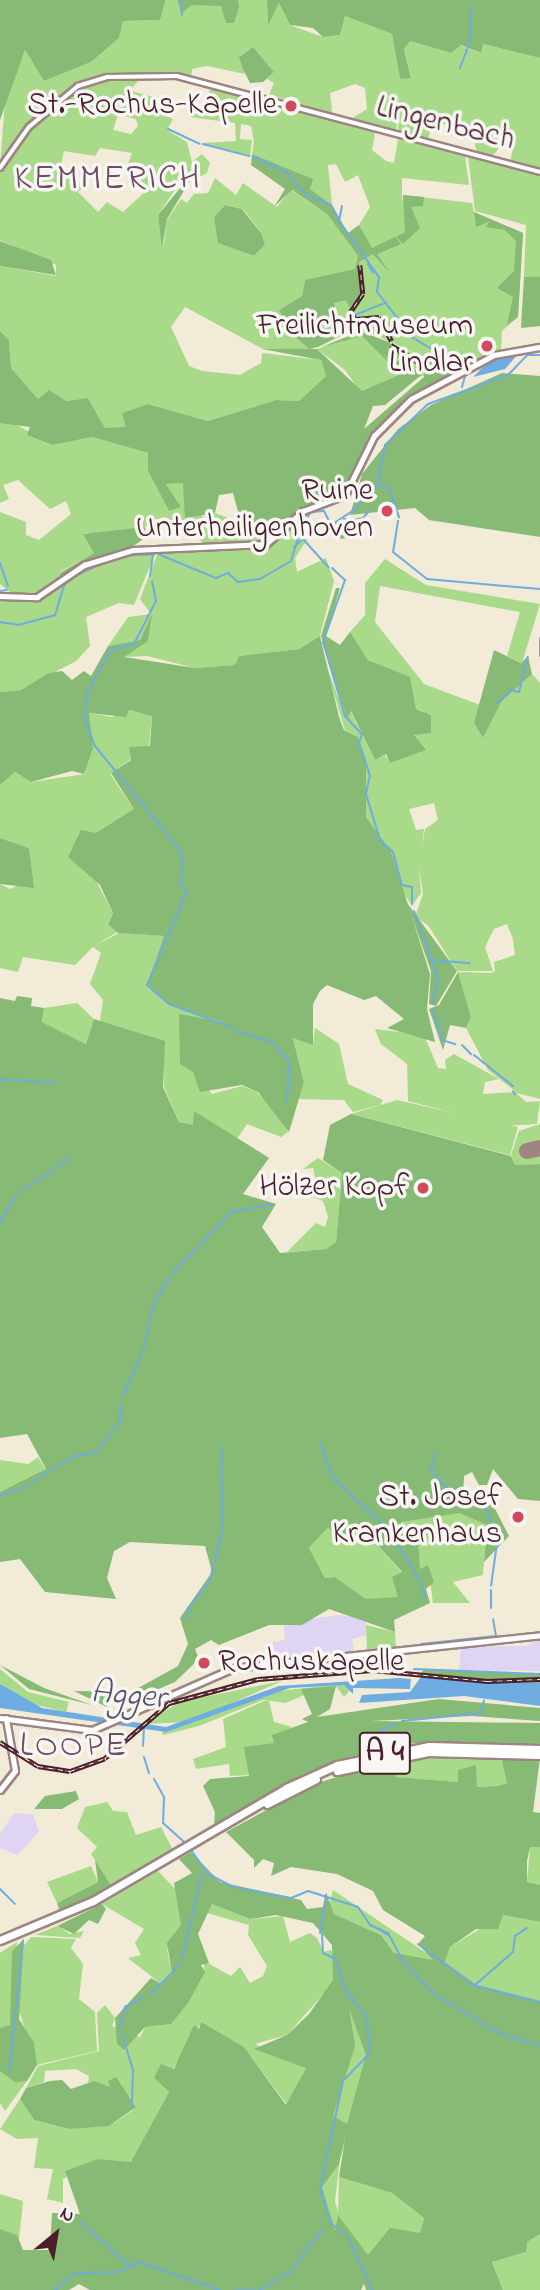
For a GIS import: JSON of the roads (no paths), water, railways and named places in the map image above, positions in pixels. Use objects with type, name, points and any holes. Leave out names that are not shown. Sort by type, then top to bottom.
[{"type":"highway","name":"A 4","points":[[1,1942],[56,1921],[314,1774],[395,1750],[473,1744],[540,1749]]},
{"type":"highway","name":"A 4","points":[[243,1815],[317,1778],[396,1756],[470,1750],[540,1755]]},
{"type":"main road","points":[[0,596],[37,597],[84,565],[132,550],[259,547],[290,522],[345,495],[374,436],[411,399],[494,355],[540,346]]},
{"type":"main road","points":[[0,1790],[15,1771],[3,1718],[102,1727],[233,1668],[540,1636]]},
{"type":"street","name":"Lingenbach","points":[[0,168],[29,127],[78,86],[108,77],[184,77],[340,121],[540,172]]},
{"type":"water","points":[[519,353],[505,369],[473,377],[489,361]]},
{"type":"water","points":[[421,1677],[540,1683],[540,1706],[464,1696],[359,1703],[362,1695],[410,1692]]},
{"type":"water","name":"Agger","points":[[411,1679],[410,1689],[353,1688],[353,1694],[344,1685],[290,1688],[166,1732],[0,1708],[0,1684],[42,1708],[166,1727],[279,1686]]},
{"type":"waterway","points":[[180,0],[182,15]]},
{"type":"waterway","points":[[460,68],[471,40],[471,8]]},
{"type":"waterway","points":[[168,129],[200,144]]},
{"type":"waterway","points":[[203,144],[249,156]]},
{"type":"waterway","points":[[253,157],[286,172],[306,194],[331,205],[338,219]]},
{"type":"waterway","points":[[342,206],[339,221],[379,277],[377,292],[413,338],[459,365]]},
{"type":"waterway","points":[[368,264],[373,273]]},
{"type":"waterway","points":[[340,321],[385,303]]},
{"type":"waterway","points":[[302,530],[310,512],[324,511],[331,525],[357,508],[364,491],[377,487],[385,445],[428,404],[508,375],[527,355],[540,355]]},
{"type":"waterway","points":[[462,387],[466,373]]},
{"type":"waterway","points":[[380,484],[389,488],[399,517]]},
{"type":"waterway","points":[[344,519],[361,520],[370,510]]},
{"type":"waterway","points":[[326,529],[350,532],[361,520]]},
{"type":"waterway","points":[[398,521],[393,552],[427,579],[540,589]]},
{"type":"waterway","points":[[304,532],[310,526]]},
{"type":"waterway","points":[[158,554],[216,578],[228,573],[238,582],[260,579],[291,561],[299,535]]},
{"type":"waterway","points":[[294,547],[303,539],[328,567]]},
{"type":"waterway","points":[[150,576],[153,554]]},
{"type":"waterway","points":[[121,556],[155,554]]},
{"type":"waterway","points":[[0,622],[18,625],[55,615],[66,580],[112,559]]},
{"type":"waterway","points":[[0,563],[8,586]]},
{"type":"waterway","points":[[332,568],[345,580],[323,642],[345,716],[362,734],[359,742],[370,775],[366,794],[380,840],[393,852],[402,885],[412,887],[412,904]]},
{"type":"waterway","points":[[106,660],[109,650],[134,644],[156,601],[152,581]]},
{"type":"waterway","points":[[0,591],[7,590]]},
{"type":"waterway","points":[[540,638],[540,656]]},
{"type":"waterway","points":[[498,703],[512,690],[519,692],[528,657]]},
{"type":"waterway","points":[[103,662],[86,696],[85,719],[95,746],[183,854],[181,886],[187,891],[147,985],[169,1004],[231,1027]]},
{"type":"waterway","points":[[414,911],[438,978],[433,1002]]},
{"type":"waterway","points":[[434,960],[470,963]]},
{"type":"waterway","points":[[433,1010],[442,1040],[455,1044]]},
{"type":"waterway","points":[[235,1031],[271,1041],[289,1061],[287,1101]]},
{"type":"waterway","points":[[462,1045],[471,1054]]},
{"type":"waterway","points":[[474,1055],[513,1086]]},
{"type":"waterway","points":[[0,1079],[13,1080]]},
{"type":"waterway","points":[[17,1080],[55,1083]]},
{"type":"waterway","points":[[54,1169],[70,1157]]},
{"type":"waterway","points":[[19,1192],[52,1171]]},
{"type":"waterway","points":[[0,1223],[16,1195]]},
{"type":"waterway","points":[[172,1273],[232,1212],[273,1204]]},
{"type":"waterway","points":[[143,1351],[154,1303],[171,1276]]},
{"type":"waterway","points":[[123,1396],[141,1355]]},
{"type":"waterway","points":[[31,1483],[72,1457],[97,1452],[120,1422],[121,1403]]},
{"type":"waterway","points":[[320,1443],[334,1479],[388,1529],[419,1579]]},
{"type":"waterway","points":[[221,1477],[222,1447]]},
{"type":"waterway","points":[[436,1454],[431,1469],[438,1480],[467,1503],[486,1508],[497,1543],[491,1586]]},
{"type":"waterway","points":[[222,1479],[222,1528]]},
{"type":"waterway","points":[[0,1495],[27,1486]]},
{"type":"waterway","points":[[187,1619],[188,1608],[209,1583],[222,1532]]},
{"type":"waterway","points":[[421,1581],[425,1598]]},
{"type":"waterway","points":[[491,1590],[491,1608]]},
{"type":"waterway","points":[[421,1644],[496,1636],[493,1619]]},
{"type":"waterway","points":[[414,1669],[540,1674]]},
{"type":"waterway","points":[[402,1721],[481,1713],[484,1700]]},
{"type":"waterway","points":[[384,1742],[382,1730],[397,1723]]},
{"type":"waterway","points":[[143,1746],[144,1729]]},
{"type":"waterway","points":[[144,1757],[149,1773]]},
{"type":"waterway","points":[[154,1779],[164,1797],[163,1823],[185,1843]]},
{"type":"waterway","points":[[189,1847],[208,1874],[234,1887],[291,1898],[308,1891],[358,1907],[370,1925],[388,1933],[403,1961],[434,1994],[498,2032],[540,2046]]},
{"type":"waterway","points":[[182,1959],[202,1873]]},
{"type":"waterway","points":[[0,1889],[15,1904]]},
{"type":"waterway","points":[[320,1933],[326,1894]]},
{"type":"waterway","points":[[475,1985],[513,1952],[515,1936],[527,1928]]},
{"type":"waterway","points":[[378,1929],[388,1935]]},
{"type":"waterway","points":[[322,1934],[323,1953],[335,1959],[346,1991],[367,2017],[369,2054],[343,2081],[320,2189],[331,2223],[345,2235]]},
{"type":"waterway","points":[[9,2072],[23,1941]]},
{"type":"waterway","points":[[418,1944],[473,1985],[540,2002]]},
{"type":"waterway","points":[[151,1994],[181,1963]]},
{"type":"waterway","points":[[120,2029],[125,2007],[143,1998]]},
{"type":"waterway","points":[[122,2034],[133,2071],[132,2107]]},
{"type":"waterway","points":[[80,2222],[129,2265]]},
{"type":"waterway","points":[[259,2290],[290,2272],[323,2229]]},
{"type":"waterway","points":[[348,2237],[372,2290]]},
{"type":"waterway","points":[[55,2290],[76,2273],[119,2272],[139,2262],[220,2290]]},
{"type":"waterway","points":[[234,2290],[255,2290]]},
{"type":"railway","points":[[360,265],[363,294],[350,313],[356,319],[379,317],[392,341]]},
{"type":"railway","points":[[391,345],[425,366]]},
{"type":"railway","points":[[0,1742],[38,1766],[70,1771],[105,1758],[169,1703],[258,1679],[373,1670],[487,1681],[540,1679]]},
{"type":"place","name":"St.-Rochus-Kapelle","points":[[291,106]]},
{"type":"place","name":"Freilichtmuseum Lindlar","points":[[487,346]]},
{"type":"place","name":"Ruine Unterheiligenhoven","points":[[387,511]]},
{"type":"place","name":"Hölzer Kopf","points":[[423,1188]]},
{"type":"place","name":"St. Josef Krankenhaus","points":[[518,1517]]},
{"type":"place","name":"Rochuskapelle","points":[[204,1663]]},
{"type":"district","name":"KEMMERICH","points":[[108,180]]},
{"type":"district","name":"LOOPE","points":[[74,1747]]}]
